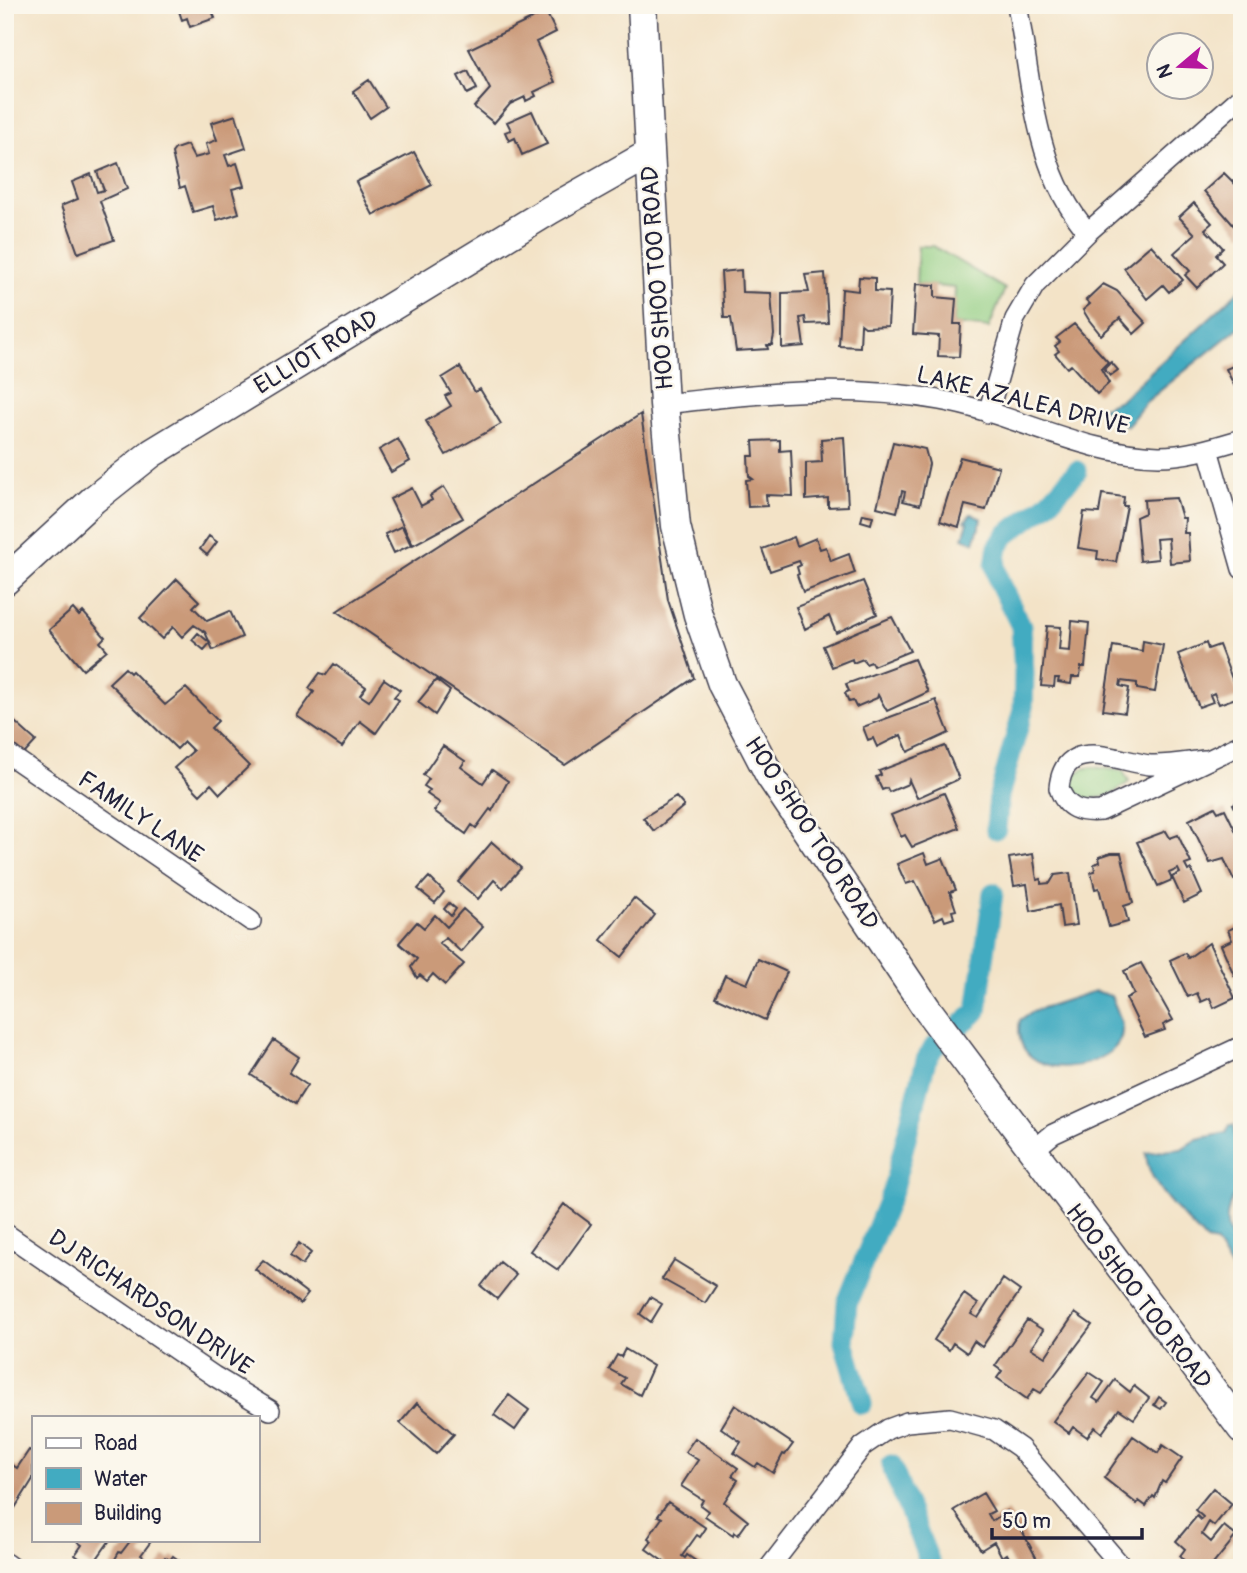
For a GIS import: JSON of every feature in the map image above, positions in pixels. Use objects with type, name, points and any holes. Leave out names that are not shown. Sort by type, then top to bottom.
[{"type":"street","name":"HOO SHOO TOO ROAD","points":[[642,5],[664,404],[676,526],[698,615],[722,684],[776,786],[946,1036],[1242,1429]]},
{"type":"street","points":[[1017,5],[1043,144],[1054,180],[1070,212],[1088,232]]},
{"type":"street","points":[[988,412],[1015,319],[1035,285],[1088,232],[1242,96]]},
{"type":"street","name":"ELLIOT ROAD","points":[[5,581],[93,500],[152,453],[550,209],[649,154]]},
{"type":"street","name":"LAKE AZALEA DRIVE","points":[[664,404],[734,395],[845,391],[893,393],[988,412],[1069,440],[1119,452],[1159,456],[1208,449],[1242,439]]},
{"type":"street","points":[[1208,449],[1242,569]]},
{"type":"street","points":[[1205,760],[1149,765],[1114,757],[1081,756],[1068,765],[1059,788],[1068,805],[1077,810],[1101,811],[1242,744]]},
{"type":"street","name":"FAMILY LANE","points":[[5,752],[251,921]]},
{"type":"street","points":[[1031,1152],[1053,1134],[1238,1052]]},
{"type":"street","name":"DJ RICHARDSON DRIVE","points":[[5,1233],[214,1376],[271,1410]]},
{"type":"street","points":[[769,1568],[863,1446],[888,1430],[926,1418],[969,1421],[994,1430],[1020,1448],[1123,1568]]},
{"type":"street","points":[[5,1563],[12,1568]]},
{"type":"green space","points":[[918,246],[933,246],[1005,289],[989,328],[954,324],[955,288],[916,284]]},
{"type":"green space","points":[[1093,767],[1123,771],[1129,782],[1109,796],[1084,800],[1073,792],[1072,780],[1082,769]]},
{"type":"water","points":[[1242,288],[1242,325],[1146,402],[1127,426],[1101,408],[1120,400]]},
{"type":"water","points":[[971,514],[982,519],[974,542],[963,538],[968,522],[965,521]]},
{"type":"water","points":[[1095,991],[1111,996],[1122,1027],[1118,1042],[1106,1055],[1088,1063],[1068,1067],[1048,1065],[1031,1057],[1021,1042],[1020,1020],[1033,1011]]},
{"type":"water","points":[[1230,1125],[1234,1125],[1242,1173],[1240,1184],[1229,1206],[1227,1221],[1229,1236],[1242,1255],[1242,1287],[1216,1243],[1206,1241],[1160,1189],[1148,1165],[1146,1153],[1181,1149],[1197,1139],[1226,1133]]},
{"type":"building","points":[[177,5],[222,6],[211,9],[215,18],[190,27],[187,18],[182,20]]},
{"type":"building","points":[[546,12],[556,32],[536,42],[555,82],[534,92],[536,96],[526,101],[525,97],[510,104],[494,123],[474,107],[490,89],[469,49]]},
{"type":"building","points":[[468,71],[477,89],[467,94],[458,76]]},
{"type":"building","points":[[369,80],[386,107],[370,118],[353,91]]},
{"type":"building","points":[[5,98],[12,119],[5,121]]},
{"type":"building","points":[[532,111],[547,144],[522,155],[515,138],[509,141],[505,132],[511,130],[507,122]]},
{"type":"building","points":[[236,115],[246,148],[225,155],[229,166],[237,163],[244,186],[232,189],[239,213],[217,220],[213,206],[193,212],[185,186],[180,188],[172,153],[175,149],[187,145],[194,158],[209,154],[206,144],[217,140],[211,123]]},
{"type":"building","points":[[414,152],[432,185],[373,215],[356,182]]},
{"type":"building","points":[[118,163],[127,189],[100,201],[114,240],[78,253],[61,206],[78,199],[72,182],[91,174],[97,192],[104,190],[97,172]]},
{"type":"building","points":[[1224,173],[1242,191],[1242,235],[1204,191]]},
{"type":"building","points":[[1194,203],[1212,223],[1205,229],[1223,248],[1216,255],[1223,263],[1197,288],[1185,275],[1190,271],[1174,253],[1195,234],[1179,217]]},
{"type":"building","points":[[1151,245],[1183,280],[1169,292],[1163,285],[1147,299],[1124,268]]},
{"type":"building","points":[[741,270],[742,292],[771,293],[774,335],[772,345],[767,345],[768,349],[736,351],[731,318],[724,318],[721,272]]},
{"type":"building","points":[[825,273],[828,323],[806,324],[805,317],[800,318],[804,346],[782,348],[782,293],[809,292],[805,275]]},
{"type":"building","points":[[859,277],[875,278],[875,291],[890,292],[888,326],[865,327],[861,324],[860,347],[839,346],[842,289],[858,291]]},
{"type":"building","points":[[916,284],[935,285],[935,297],[956,299],[954,324],[961,324],[959,357],[938,356],[939,336],[913,334]]},
{"type":"building","points":[[1103,284],[1117,291],[1146,323],[1134,334],[1120,318],[1101,335],[1089,320],[1083,310],[1090,304],[1086,300]]},
{"type":"building","points":[[1074,324],[1108,362],[1101,369],[1109,383],[1097,394],[1071,365],[1067,368],[1055,354],[1059,351],[1055,346],[1060,342],[1056,338]]},
{"type":"building","points":[[1111,362],[1118,370],[1110,376],[1104,369]]},
{"type":"building","points":[[1242,362],[1242,394],[1239,395],[1226,369]]},
{"type":"building","points":[[460,367],[475,392],[480,389],[501,424],[446,455],[426,421],[451,406],[445,396],[451,393],[442,378]]},
{"type":"building","points":[[641,414],[668,600],[694,678],[565,765],[337,611]]},
{"type":"building","points":[[844,437],[848,506],[828,507],[828,498],[806,500],[806,463],[822,462],[821,439]]},
{"type":"building","points":[[398,439],[410,461],[391,472],[379,450]]},
{"type":"building","points":[[780,440],[780,451],[791,450],[793,496],[766,495],[767,506],[748,507],[746,480],[753,479],[749,476],[748,456],[754,456],[753,441]]},
{"type":"building","points":[[893,442],[925,449],[929,464],[920,505],[903,501],[905,492],[902,491],[897,512],[877,507]]},
{"type":"building","points":[[960,457],[999,467],[986,510],[965,505],[959,527],[940,521]]},
{"type":"building","points":[[444,487],[463,518],[413,545],[390,499],[412,488],[421,506],[432,500],[430,496]]},
{"type":"building","points":[[1102,494],[1124,497],[1123,506],[1127,506],[1116,562],[1097,559],[1098,551],[1078,548],[1084,512],[1099,513]]},
{"type":"building","points":[[1176,498],[1182,518],[1185,518],[1184,533],[1188,533],[1190,561],[1170,563],[1168,538],[1156,539],[1158,559],[1140,561],[1136,517],[1145,513],[1144,500]]},
{"type":"building","points":[[863,514],[873,516],[871,524],[861,521]]},
{"type":"building","points":[[402,526],[411,545],[394,553],[385,534]]},
{"type":"building","points":[[209,536],[217,542],[207,555],[200,549]]},
{"type":"building","points":[[794,537],[797,546],[816,538],[820,549],[826,547],[831,561],[849,554],[855,573],[803,592],[797,575],[797,567],[801,565],[799,561],[770,571],[762,549]]},
{"type":"building","points":[[177,579],[199,601],[193,607],[207,621],[230,611],[242,637],[213,650],[205,632],[194,625],[182,637],[173,627],[162,639],[140,618]]},
{"type":"building","points":[[863,581],[877,614],[836,633],[829,616],[805,629],[796,607]]},
{"type":"building","points":[[73,609],[79,616],[83,612],[105,637],[100,642],[107,650],[83,670],[49,630]]},
{"type":"building","points":[[892,617],[910,651],[873,666],[871,662],[866,664],[863,659],[853,663],[852,659],[832,667],[823,646]]},
{"type":"building","points":[[1072,621],[1089,623],[1085,667],[1081,667],[1080,677],[1072,677],[1071,684],[1058,682],[1059,678],[1055,678],[1054,687],[1041,686],[1047,626],[1061,627],[1059,650],[1070,651]]},
{"type":"building","points":[[198,633],[210,643],[204,650],[192,640]]},
{"type":"building","points":[[1143,641],[1163,645],[1155,692],[1137,689],[1137,683],[1121,681],[1120,686],[1129,688],[1125,713],[1103,710],[1113,646],[1142,651]]},
{"type":"building","points":[[1206,643],[1208,649],[1219,645],[1239,697],[1219,704],[1214,693],[1210,695],[1213,702],[1199,707],[1178,654]]},
{"type":"building","points":[[914,659],[928,692],[887,711],[878,695],[877,698],[856,707],[853,701],[849,702],[845,693],[849,691],[846,684]]},
{"type":"building","points":[[334,664],[366,687],[360,695],[369,701],[384,679],[400,690],[394,697],[399,700],[376,733],[360,721],[342,747],[297,716],[314,692],[309,688],[320,673],[326,675]]},
{"type":"building","points":[[125,668],[130,673],[132,671],[165,705],[186,688],[218,721],[211,728],[249,766],[220,794],[211,784],[200,795],[174,768],[193,751],[184,742],[177,749],[109,683]]},
{"type":"building","points":[[436,680],[450,691],[435,715],[418,702]]},
{"type":"building","points":[[936,700],[949,733],[908,752],[901,735],[877,747],[873,738],[868,740],[863,727]]},
{"type":"building","points":[[5,713],[36,741],[24,754],[5,737]]},
{"type":"building","points":[[443,746],[465,761],[461,767],[483,783],[492,770],[508,781],[492,811],[490,809],[476,828],[472,825],[466,834],[434,811],[440,803],[427,794],[430,790],[424,786],[429,779],[423,775]]},
{"type":"building","points":[[945,746],[959,779],[917,798],[909,780],[908,784],[889,792],[887,788],[882,790],[876,777],[881,775],[879,771]]},
{"type":"building","points":[[944,793],[959,828],[912,847],[905,835],[901,837],[891,815]]},
{"type":"building","points":[[676,797],[684,806],[654,831],[643,818]]},
{"type":"building","points":[[1242,800],[1242,822],[1233,804]]},
{"type":"building","points":[[1215,807],[1218,812],[1225,809],[1242,844],[1242,877],[1234,880],[1224,859],[1210,863],[1189,820]]},
{"type":"building","points":[[1166,831],[1170,838],[1178,835],[1191,863],[1185,865],[1188,871],[1191,869],[1202,894],[1184,903],[1172,877],[1180,873],[1178,869],[1169,873],[1172,880],[1158,886],[1137,842]]},
{"type":"building","points":[[492,842],[521,868],[503,888],[494,880],[478,899],[458,882]]},
{"type":"building","points":[[924,853],[928,864],[943,858],[956,890],[950,892],[956,910],[952,911],[954,918],[945,921],[943,916],[935,920],[915,881],[906,884],[897,864]]},
{"type":"building","points":[[1121,853],[1133,903],[1124,906],[1128,922],[1109,927],[1099,888],[1095,889],[1091,872],[1095,871],[1094,864],[1100,862],[1099,857]]},
{"type":"building","points":[[1033,854],[1037,880],[1041,879],[1041,884],[1050,883],[1055,875],[1070,873],[1077,925],[1062,927],[1059,905],[1031,911],[1027,884],[1014,886],[1009,858]]},
{"type":"building","points":[[429,877],[444,892],[435,903],[418,889]]},
{"type":"building","points":[[634,898],[655,915],[622,957],[601,940]]},
{"type":"building","points":[[449,903],[456,909],[451,916],[444,909]]},
{"type":"building","points":[[463,909],[483,927],[461,952],[446,938],[439,943],[464,964],[445,985],[433,974],[427,981],[420,975],[417,978],[411,967],[417,959],[399,943],[417,922],[424,928],[435,915],[447,927]]},
{"type":"building","points":[[1242,924],[1242,972],[1234,975],[1221,945],[1232,940],[1228,930]]},
{"type":"building","points":[[1209,943],[1235,998],[1214,1008],[1210,998],[1201,1002],[1197,993],[1188,997],[1170,960],[1185,953],[1188,958]]},
{"type":"building","points":[[758,959],[787,972],[765,1020],[715,997],[725,975],[747,984]]},
{"type":"building","points":[[1141,963],[1173,1020],[1163,1025],[1165,1030],[1145,1037],[1126,998],[1134,994],[1124,971]]},
{"type":"building","points":[[274,1040],[299,1057],[289,1073],[307,1085],[295,1104],[251,1075]]},
{"type":"building","points":[[564,1204],[591,1224],[558,1270],[530,1251]]},
{"type":"building","points":[[299,1243],[311,1253],[302,1265],[290,1256]]},
{"type":"building","points":[[263,1260],[308,1294],[300,1304],[255,1269]]},
{"type":"building","points":[[674,1260],[716,1286],[705,1303],[662,1279]]},
{"type":"building","points":[[500,1262],[516,1275],[497,1299],[481,1286]]},
{"type":"building","points":[[1003,1279],[1020,1291],[982,1347],[974,1341],[967,1353],[953,1343],[949,1350],[934,1340],[964,1294],[978,1304],[971,1314],[978,1318]]},
{"type":"building","points":[[650,1297],[662,1304],[651,1322],[640,1314]]},
{"type":"building","points":[[1075,1313],[1092,1325],[1041,1393],[1034,1389],[1027,1399],[997,1378],[1002,1371],[995,1366],[1027,1320],[1043,1330],[1031,1348],[1045,1357]]},
{"type":"building","points":[[625,1349],[653,1366],[640,1395],[621,1384],[625,1378],[609,1369],[617,1355],[621,1357]]},
{"type":"building","points":[[1089,1372],[1104,1382],[1093,1398],[1099,1402],[1115,1380],[1130,1392],[1134,1386],[1149,1398],[1134,1419],[1119,1409],[1102,1433],[1095,1427],[1087,1437],[1073,1427],[1069,1433],[1053,1421]]},
{"type":"building","points":[[509,1395],[529,1410],[515,1430],[494,1415]]},
{"type":"building","points":[[1159,1397],[1166,1402],[1161,1409],[1154,1405]]},
{"type":"building","points":[[417,1403],[454,1434],[436,1454],[400,1423]]},
{"type":"building","points":[[735,1405],[793,1444],[785,1455],[783,1454],[773,1473],[758,1463],[755,1467],[734,1453],[741,1442],[721,1428]]},
{"type":"building","points":[[1133,1436],[1158,1453],[1163,1445],[1182,1458],[1165,1483],[1162,1481],[1155,1498],[1153,1496],[1146,1506],[1139,1501],[1137,1504],[1104,1478]]},
{"type":"building","points":[[695,1438],[738,1468],[732,1476],[738,1480],[724,1502],[748,1521],[738,1535],[734,1532],[733,1535],[705,1516],[708,1511],[700,1505],[703,1500],[681,1486],[698,1460],[685,1452]]},
{"type":"building","points":[[29,1450],[32,1452],[32,1481],[13,1511],[5,1506],[5,1466],[8,1462],[17,1468]]},
{"type":"building","points":[[1213,1488],[1232,1504],[1214,1526],[1209,1522],[1202,1534],[1211,1542],[1224,1526],[1236,1536],[1210,1568],[1190,1568],[1180,1556],[1185,1549],[1176,1541],[1197,1516],[1201,1520],[1203,1517],[1195,1510]]},
{"type":"building","points":[[983,1493],[994,1511],[988,1514],[992,1521],[1007,1511],[1014,1523],[1017,1521],[1039,1563],[1031,1568],[1015,1568],[1007,1554],[1002,1557],[994,1542],[981,1550],[954,1510]]},
{"type":"building","points":[[668,1502],[706,1528],[700,1537],[697,1535],[682,1556],[685,1558],[687,1555],[706,1568],[664,1568],[661,1566],[664,1562],[646,1549],[652,1541],[648,1538],[662,1518],[658,1516]]},
{"type":"building","points":[[78,1542],[109,1542],[91,1567],[75,1555],[82,1545]]},
{"type":"building","points":[[129,1542],[151,1542],[141,1555],[152,1563],[149,1568],[110,1568],[119,1552],[121,1553]]},
{"type":"building","points":[[173,1556],[190,1568],[158,1568],[165,1557],[170,1560]]},
{"type":"waterway","points":[[996,829],[999,796],[1023,710],[1024,673],[1021,626],[999,582],[995,565],[998,547],[1006,535],[1047,504],[1077,471]]},
{"type":"waterway","points":[[862,1404],[844,1342],[847,1303],[893,1189],[926,1060],[934,1047],[977,1011],[993,893]]},
{"type":"waterway","points":[[891,1465],[932,1568]]}]
